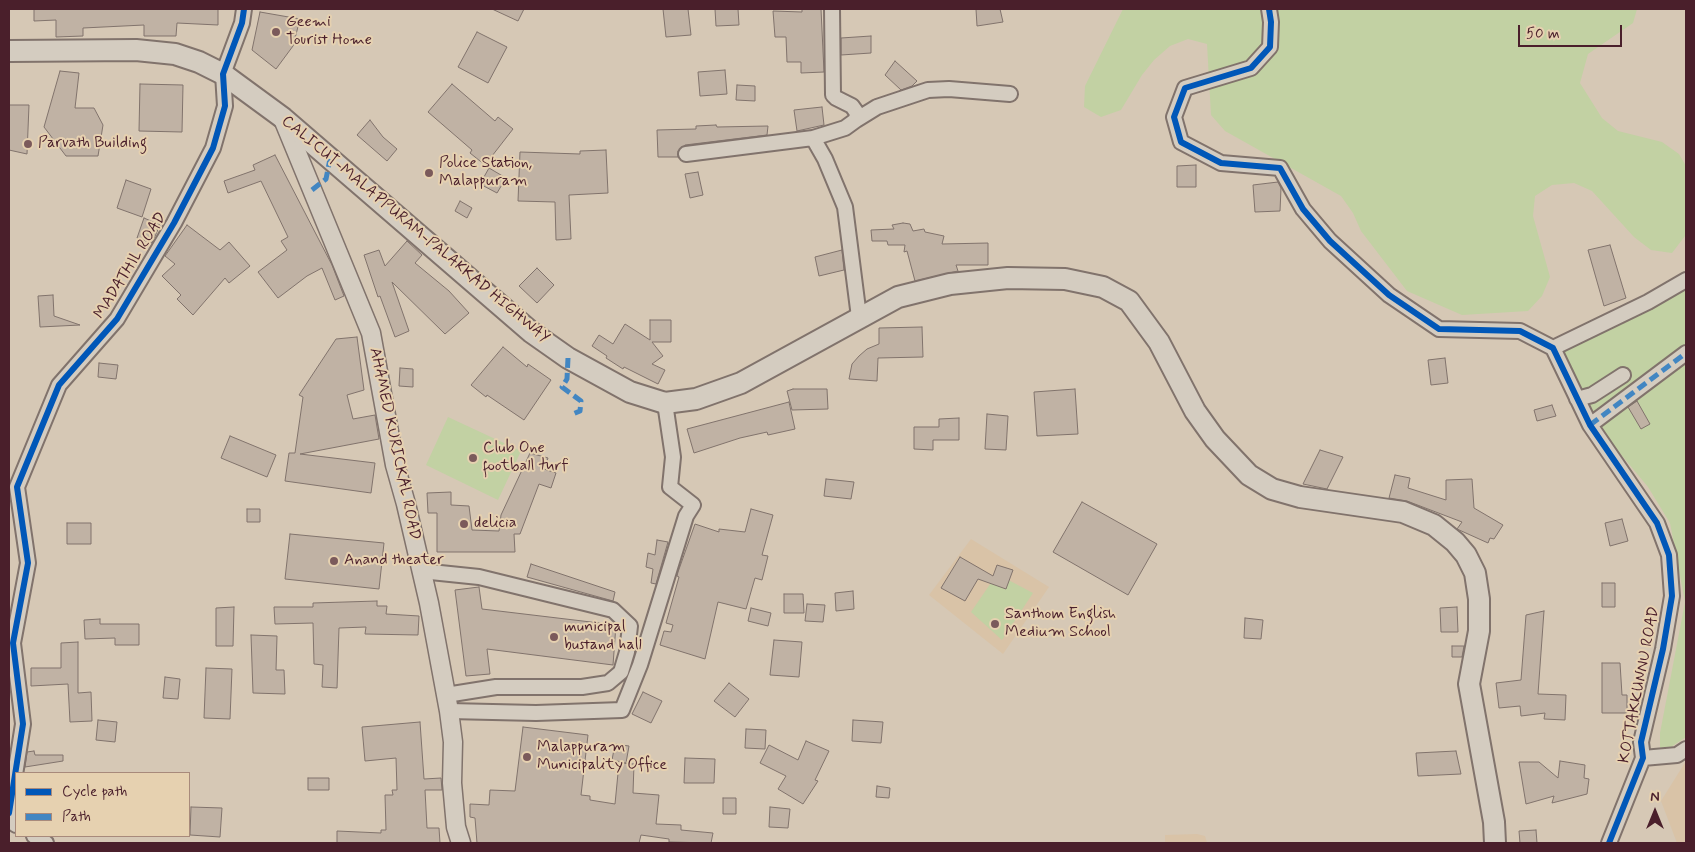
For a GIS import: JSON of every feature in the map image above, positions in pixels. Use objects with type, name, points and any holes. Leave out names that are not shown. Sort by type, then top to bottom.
[{"type":"highway","name":"CALICUT-MALAPPURAM-PALAKKAD HIGHWAY","points":[[9,51],[146,51],[175,54],[199,62],[223,74],[283,118],[531,332],[568,358],[630,392],[665,403],[696,399],[741,383],[859,317],[898,298],[950,284],[1018,278],[1065,279],[1103,287],[1129,301],[1158,342],[1195,411],[1216,439],[1249,475],[1272,489],[1300,497],[1403,512],[1434,525],[1455,542],[1466,556],[1475,572],[1480,631],[1473,653],[1469,684],[1494,822],[1495,843]]},
{"type":"main road","name":"AHAMED KURICKAL ROAD","points":[[283,118],[371,333],[395,465],[421,571],[447,703],[453,742],[452,783],[456,827],[461,843]]},
{"type":"street","points":[[223,74],[242,23],[244,9]]},
{"type":"street","points":[[832,9],[833,95],[852,106],[857,112],[856,120]]},
{"type":"street","points":[[1268,9],[1271,22],[1270,47],[1252,68],[1184,88],[1174,117],[1181,142],[1221,163],[1280,168],[1303,209],[1330,240],[1389,295],[1439,329],[1520,331],[1553,348],[1648,302],[1686,280]]},
{"type":"street","name":"MADATHIL ROAD","points":[[15,772],[23,724],[13,643],[28,563],[17,486],[59,385],[117,319],[174,223],[213,148],[225,106],[223,74]]},
{"type":"street","points":[[686,154],[814,138],[845,128],[877,108],[928,90],[949,89],[1010,94]]},
{"type":"street","points":[[814,138],[845,207],[859,317]]},
{"type":"street","name":"KOTTAKKUNNU ROAD","points":[[1553,348],[1590,424],[1657,523],[1668,554],[1672,596],[1664,649],[1641,742],[1643,758],[1609,843]]},
{"type":"street","points":[[1590,424],[1686,353]]},
{"type":"street","points":[[1577,399],[1608,387],[1623,375]]},
{"type":"street","points":[[447,703],[545,713],[622,710],[640,665],[686,516],[693,504],[670,488],[673,458],[665,403]]},
{"type":"street","points":[[421,571],[479,577],[614,610],[630,626],[627,652],[621,672],[608,683],[582,687],[496,687],[447,703]]},
{"type":"street","points":[[1643,758],[1677,755],[1686,749]]},
{"type":"street","name":"MADATHIL ROAD","points":[[9,812],[15,774]]},
{"type":"shaded area","name":"Santhom English Medium School","points":[[971,539],[1049,587],[1003,654],[929,595]]},
{"type":"shaded area","points":[[1686,761],[1686,843],[1677,843],[1661,801]]},
{"type":"shaded area","points":[[1197,834],[1205,836],[1207,843],[1165,843],[1165,835]]},
{"type":"green space","points":[[1123,9],[1637,9],[1633,23],[1588,54],[1580,83],[1602,118],[1618,131],[1662,142],[1679,154],[1686,166],[1685,236],[1672,253],[1651,250],[1634,237],[1592,191],[1574,183],[1552,185],[1535,196],[1533,216],[1550,277],[1542,296],[1528,311],[1462,315],[1407,291],[1361,231],[1353,213],[1341,196],[1225,131],[1211,115],[1207,44],[1188,39],[1170,46],[1154,60],[1142,75],[1121,110],[1101,117],[1084,107],[1085,86]]},
{"type":"green space","points":[[1686,287],[1686,737],[1671,747],[1660,749],[1660,733],[1685,602],[1670,523],[1648,487],[1594,422],[1557,349]]},
{"type":"green space","name":"Club One football turf","points":[[448,417],[521,451],[498,500],[426,465]]},
{"type":"green space","points":[[997,574],[1033,593],[1002,640],[971,612]]},
{"type":"building","points":[[34,9],[218,9],[218,25],[177,23],[176,36],[144,36],[144,25],[83,28],[83,36],[56,37],[56,20],[34,21]]},
{"type":"building","points":[[492,9],[524,9],[518,21]]},
{"type":"building","points":[[663,9],[688,9],[691,35],[666,37]]},
{"type":"building","points":[[715,9],[738,9],[739,25],[716,26]]},
{"type":"building","points":[[802,9],[821,9],[824,72],[801,73],[801,62],[787,62],[786,37],[775,37],[773,11],[802,12]]},
{"type":"building","points":[[976,9],[1000,9],[1003,22],[977,26]]},
{"type":"building","name":"Geemi Tourist Home","points":[[260,12],[300,19],[293,46],[276,69],[252,50]]},
{"type":"building","points":[[477,32],[507,47],[488,83],[458,67]]},
{"type":"building","points":[[871,36],[871,53],[841,55],[841,38]]},
{"type":"building","points":[[895,61],[917,81],[912,86],[901,90],[885,75]]},
{"type":"building","points":[[725,70],[727,94],[700,96],[698,72]]},
{"type":"building","points":[[60,71],[79,73],[75,108],[94,108],[103,125],[98,156],[66,156],[44,127]]},
{"type":"building","points":[[140,84],[183,85],[182,132],[139,131]]},
{"type":"building","points":[[452,84],[495,121],[498,117],[513,129],[485,165],[470,153],[472,150],[428,112]]},
{"type":"building","points":[[737,85],[755,86],[755,101],[736,100]]},
{"type":"building","points":[[9,105],[29,105],[27,154],[9,150]]},
{"type":"building","points":[[822,107],[824,125],[797,131],[794,110]]},
{"type":"building","points":[[370,120],[383,137],[397,149],[387,161],[357,135]]},
{"type":"building","points":[[716,125],[717,127],[768,126],[767,135],[685,145],[678,151],[678,157],[658,157],[657,130],[696,129],[696,126]]},
{"type":"building","points":[[606,150],[608,193],[569,195],[571,239],[556,240],[555,202],[518,201],[520,152],[580,154],[580,151]]},
{"type":"building","points":[[275,155],[332,265],[344,296],[335,300],[322,268],[307,276],[278,298],[258,272],[287,250],[281,241],[288,237],[261,181],[228,193],[224,181],[255,170],[253,165]]},
{"type":"building","points":[[1196,165],[1196,187],[1177,187],[1177,166]]},
{"type":"building","points":[[489,168],[506,178],[497,193],[480,184]]},
{"type":"building","points":[[698,172],[703,195],[690,198],[685,174]]},
{"type":"building","points":[[126,180],[151,189],[142,217],[117,208]]},
{"type":"building","points":[[1278,182],[1281,188],[1280,211],[1255,212],[1253,185]]},
{"type":"building","points":[[460,201],[472,208],[467,218],[455,211]]},
{"type":"building","points":[[144,218],[160,225],[152,243],[137,238]]},
{"type":"building","points":[[910,224],[913,231],[924,229],[925,232],[944,236],[942,244],[988,243],[988,265],[956,265],[958,271],[915,281],[907,251],[904,252],[905,245],[888,245],[887,241],[872,241],[871,230],[894,229],[892,225]]},
{"type":"building","points":[[187,225],[220,250],[229,242],[250,266],[229,283],[225,278],[193,315],[177,299],[181,295],[162,276],[175,264],[165,256]]},
{"type":"building","points":[[407,241],[422,255],[415,263],[449,291],[469,313],[445,334],[392,282],[409,331],[395,337],[380,296],[378,297],[364,255],[379,250],[385,266]]},
{"type":"building","points":[[1610,245],[1626,298],[1604,306],[1588,250]]},
{"type":"building","points":[[842,250],[844,270],[819,276],[815,257]]},
{"type":"building","points":[[537,268],[554,285],[537,303],[519,286]]},
{"type":"building","points":[[53,295],[54,316],[80,325],[40,327],[38,296]]},
{"type":"building","points":[[650,320],[671,320],[671,342],[652,342],[663,356],[652,364],[665,370],[658,384],[624,367],[623,369],[592,346],[599,335],[613,344],[625,324],[650,340]]},
{"type":"building","points":[[922,327],[923,357],[878,358],[877,381],[849,379],[852,364],[867,349],[879,344],[879,328]]},
{"type":"building","points":[[357,337],[364,390],[347,395],[353,419],[375,415],[379,439],[300,454],[375,463],[371,493],[285,481],[289,453],[295,453],[303,397],[299,395],[336,339]]},
{"type":"building","points":[[503,347],[527,367],[528,364],[551,380],[524,420],[487,395],[486,397],[471,385]]},
{"type":"building","points":[[1445,358],[1448,383],[1431,385],[1428,360]]},
{"type":"building","points":[[99,363],[118,365],[116,379],[98,377]]},
{"type":"building","points":[[400,368],[413,369],[413,387],[399,386]]},
{"type":"building","points":[[793,389],[827,389],[828,409],[792,410],[787,391]]},
{"type":"building","points":[[1075,389],[1078,434],[1037,436],[1034,392]]},
{"type":"building","points":[[1637,401],[1650,424],[1641,429],[1628,407]]},
{"type":"building","points":[[789,402],[795,429],[768,435],[767,432],[740,438],[694,453],[687,429]]},
{"type":"building","points":[[1552,405],[1556,416],[1537,421],[1534,410]]},
{"type":"building","points":[[987,414],[1008,416],[1006,450],[985,449]]},
{"type":"building","points":[[959,418],[959,440],[933,440],[933,450],[914,449],[914,427],[939,427],[939,419]]},
{"type":"building","points":[[230,436],[276,455],[267,477],[221,458]]},
{"type":"building","points":[[1320,450],[1343,457],[1327,489],[1303,484]]},
{"type":"building","points":[[530,453],[548,458],[544,469],[556,473],[551,488],[539,484],[520,534],[514,534],[515,552],[437,552],[437,513],[428,513],[427,493],[451,492],[451,505],[469,506],[472,530],[499,531],[501,515]]},
{"type":"building","points":[[1395,475],[1410,478],[1408,488],[1446,500],[1446,480],[1472,479],[1474,508],[1503,525],[1494,539],[1490,538],[1488,543],[1457,529],[1462,522],[1407,501],[1389,498]]},
{"type":"building","points":[[826,479],[854,482],[851,499],[824,496]]},
{"type":"building","points":[[1082,502],[1157,544],[1128,595],[1053,552]]},
{"type":"building","points":[[247,509],[260,509],[260,522],[247,522]]},
{"type":"building","points":[[751,509],[773,515],[762,555],[768,556],[762,580],[755,578],[746,609],[718,602],[705,659],[660,645],[664,631],[671,632],[673,625],[666,623],[679,577],[677,576],[678,572],[695,524],[719,532],[719,529],[745,532]]},
{"type":"building","points":[[1622,519],[1628,541],[1610,546],[1605,523]]},
{"type":"building","points":[[67,523],[91,523],[91,544],[67,544]]},
{"type":"building","name":"Anand theater","points":[[290,534],[384,543],[379,589],[285,579]]},
{"type":"building","points":[[657,540],[668,542],[656,584],[651,583],[653,569],[646,567],[648,553],[655,555]]},
{"type":"building","points":[[960,557],[993,576],[997,565],[1013,570],[1006,589],[978,579],[965,601],[941,588]]},
{"type":"building","points":[[531,564],[615,592],[613,601],[527,577]]},
{"type":"building","points":[[1602,583],[1615,583],[1615,607],[1602,607]]},
{"type":"building","name":"municipal bustand hall","points":[[479,587],[482,609],[616,625],[613,665],[487,649],[490,674],[466,676],[455,590]]},
{"type":"building","points":[[853,591],[854,609],[836,611],[835,593]]},
{"type":"building","points":[[784,594],[803,594],[804,613],[784,613]]},
{"type":"building","points":[[377,601],[377,606],[387,606],[386,614],[419,616],[418,635],[365,634],[366,627],[339,628],[337,688],[322,687],[323,665],[314,664],[313,623],[275,624],[274,607],[313,607],[313,603]]},
{"type":"building","points":[[807,604],[825,605],[823,622],[805,621]]},
{"type":"building","points":[[234,607],[233,646],[216,646],[216,608]]},
{"type":"building","points":[[1457,607],[1458,632],[1441,632],[1440,608]]},
{"type":"building","points":[[751,608],[771,613],[768,626],[748,621]]},
{"type":"building","points":[[1544,611],[1538,694],[1566,695],[1565,720],[1544,719],[1545,713],[1521,716],[1520,706],[1499,708],[1496,683],[1521,680],[1526,615]]},
{"type":"building","points":[[1245,618],[1263,620],[1261,639],[1244,638]]},
{"type":"building","points":[[100,619],[100,624],[139,624],[139,645],[115,645],[115,638],[85,639],[84,620]]},
{"type":"building","points":[[251,635],[277,636],[276,670],[284,670],[285,694],[253,693]]},
{"type":"building","points":[[774,640],[802,642],[799,677],[770,675]]},
{"type":"building","points":[[78,642],[78,693],[91,692],[92,721],[70,722],[68,684],[31,686],[31,668],[61,668],[61,643]]},
{"type":"building","points":[[1452,646],[1464,646],[1462,657],[1452,657]]},
{"type":"building","points":[[1602,663],[1620,663],[1622,695],[1627,695],[1627,713],[1602,713]]},
{"type":"building","points":[[206,668],[232,669],[230,719],[204,718]]},
{"type":"building","points":[[165,677],[180,679],[178,699],[163,698]]},
{"type":"building","points":[[729,683],[749,699],[735,717],[714,701]]},
{"type":"building","points":[[643,692],[662,701],[651,723],[632,714]]},
{"type":"building","points":[[98,720],[117,722],[115,742],[96,740]]},
{"type":"building","points":[[853,720],[883,722],[881,743],[852,741]]},
{"type":"building","points":[[420,722],[424,779],[441,778],[442,790],[425,790],[427,828],[439,828],[440,843],[337,843],[337,831],[381,833],[381,830],[386,830],[385,795],[393,795],[392,790],[397,790],[396,758],[365,761],[362,727]]},
{"type":"building","points":[[523,727],[588,735],[581,795],[590,796],[590,800],[615,804],[619,763],[634,764],[633,793],[659,795],[656,824],[681,825],[681,830],[713,833],[711,843],[669,842],[669,839],[641,835],[639,843],[477,843],[475,818],[470,817],[470,804],[489,805],[490,790],[515,791]]},
{"type":"building","points":[[746,729],[766,730],[765,749],[745,748]]},
{"type":"building","points":[[806,741],[829,751],[815,780],[818,781],[803,804],[778,789],[786,776],[760,763],[769,745],[798,760]]},
{"type":"building","points":[[615,744],[629,746],[626,763],[612,760]]},
{"type":"building","points":[[34,751],[35,755],[63,755],[63,761],[25,767],[27,752]]},
{"type":"building","points":[[1456,751],[1461,774],[1418,776],[1416,753]]},
{"type":"building","points":[[685,758],[715,759],[714,783],[684,783]]},
{"type":"building","points":[[1560,761],[1585,765],[1584,778],[1589,779],[1587,794],[1552,803],[1554,796],[1526,804],[1519,762],[1539,762],[1558,778]]},
{"type":"building","points":[[308,778],[329,778],[329,790],[308,790]]},
{"type":"building","points":[[877,786],[890,788],[889,798],[876,797]]},
{"type":"building","points":[[723,798],[736,798],[736,814],[723,814]]},
{"type":"building","points":[[191,807],[222,808],[220,837],[190,835]]},
{"type":"building","points":[[770,807],[790,809],[788,828],[769,827]]},
{"type":"building","points":[[1536,830],[1537,843],[1520,843],[1519,831]]},
{"type":"marked path","points":[[312,190],[326,179],[330,159]]},
{"type":"marked path","points":[[1590,425],[1686,353]]},
{"type":"marked path","points":[[568,358],[567,379],[562,387],[581,401],[580,411],[573,414]]},
{"type":"cycle path","points":[[15,772],[23,724],[13,643],[28,563],[17,487],[59,385],[117,319],[174,223],[213,148],[225,106],[223,74],[242,23],[244,9]]},
{"type":"cycle path","points":[[1269,9],[1271,22],[1270,47],[1251,68],[1185,88],[1174,117],[1181,142],[1221,163],[1280,168],[1303,209],[1330,241],[1389,295],[1439,329],[1520,331],[1553,348],[1590,425],[1657,523],[1669,555],[1672,596],[1663,649],[1641,742],[1643,758],[1609,843]]},
{"type":"cycle path","points":[[9,813],[15,775]]},
{"type":"place","name":"Geemi Tourist Home","points":[[276,32]]},
{"type":"place","name":"Parvath Building","points":[[28,144]]},
{"type":"place","name":"Police Station, Malappuram","points":[[429,173]]},
{"type":"place","name":"Club One football turf","points":[[473,458]]},
{"type":"place","name":"delicia","points":[[464,524]]},
{"type":"place","name":"Anand theater","points":[[334,561]]},
{"type":"place","name":"Santhom English Medium School","points":[[995,624]]},
{"type":"place","name":"municipal bustand hall","points":[[554,637]]},
{"type":"place","name":"Malappuram Municipality Office","points":[[527,757]]}]
